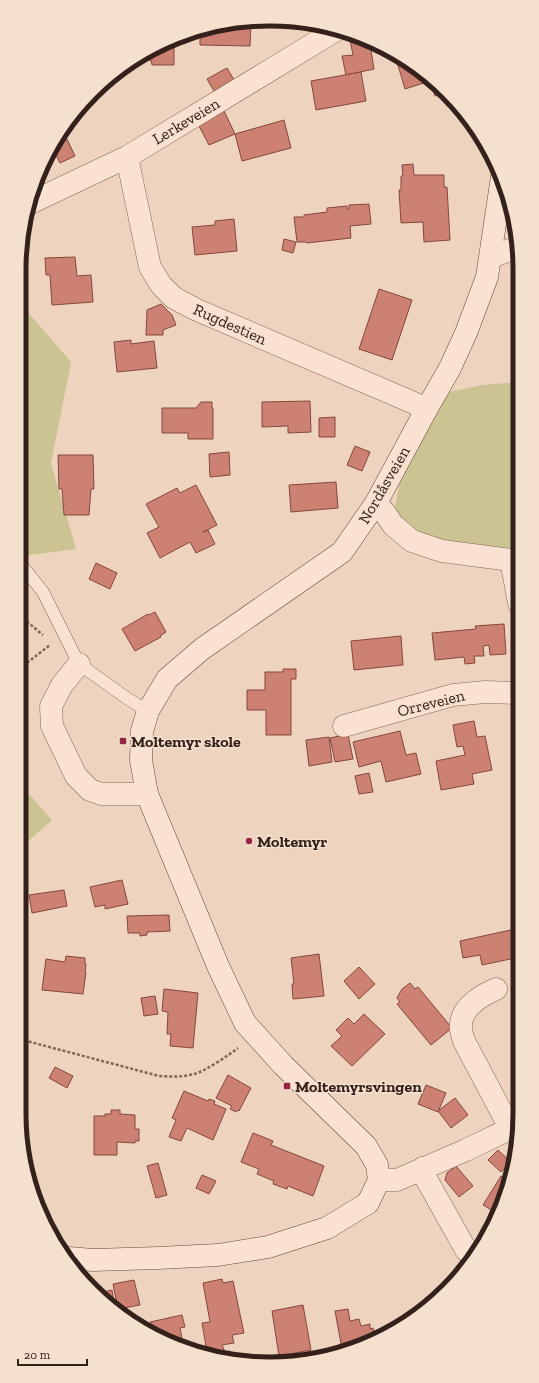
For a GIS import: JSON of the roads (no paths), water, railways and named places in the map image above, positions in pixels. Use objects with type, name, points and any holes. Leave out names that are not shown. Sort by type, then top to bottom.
[{"type":"street","name":"Lerkeveien","points":[[36,200],[127,157],[331,34]]},
{"type":"street","name":"Rugdestien","points":[[127,157],[150,267],[161,285],[174,298],[197,310],[426,410]]},
{"type":"street","name":"Nordåsveien","points":[[148,710],[167,679],[202,649],[342,552],[376,503],[450,368],[466,333],[487,277],[500,191]]},
{"type":"street","points":[[491,257],[512,249]]},
{"type":"street","points":[[376,503],[385,513],[393,526],[412,541],[442,551],[513,560]]},
{"type":"street","points":[[79,664],[62,685],[51,706],[52,726],[76,776],[90,790],[101,794],[147,794]]},
{"type":"street","name":"Orreveien","points":[[344,726],[453,695],[485,692],[513,693]]},
{"type":"street","points":[[73,1258],[93,1260],[173,1258],[218,1255],[268,1247],[327,1228],[334,1224],[368,1203],[379,1180],[377,1164],[366,1146],[283,1065],[245,1023],[218,966],[147,794],[141,760],[142,731],[148,710]]},
{"type":"street","points":[[496,989],[482,996],[467,1009],[462,1018],[461,1030],[464,1041],[512,1124]]},
{"type":"street","points":[[379,1180],[397,1180],[512,1128]]},
{"type":"street","points":[[423,1168],[424,1175],[469,1253]]},
{"type":"lane","points":[[26,571],[43,592],[79,664],[128,699],[148,710]]},
{"type":"place","name":"Moltemyr skole","points":[[123,741]]},
{"type":"place","name":"Moltemyr","points":[[249,841]]},
{"type":"place","name":"Moltemyrsvingen","points":[[287,1086]]}]
